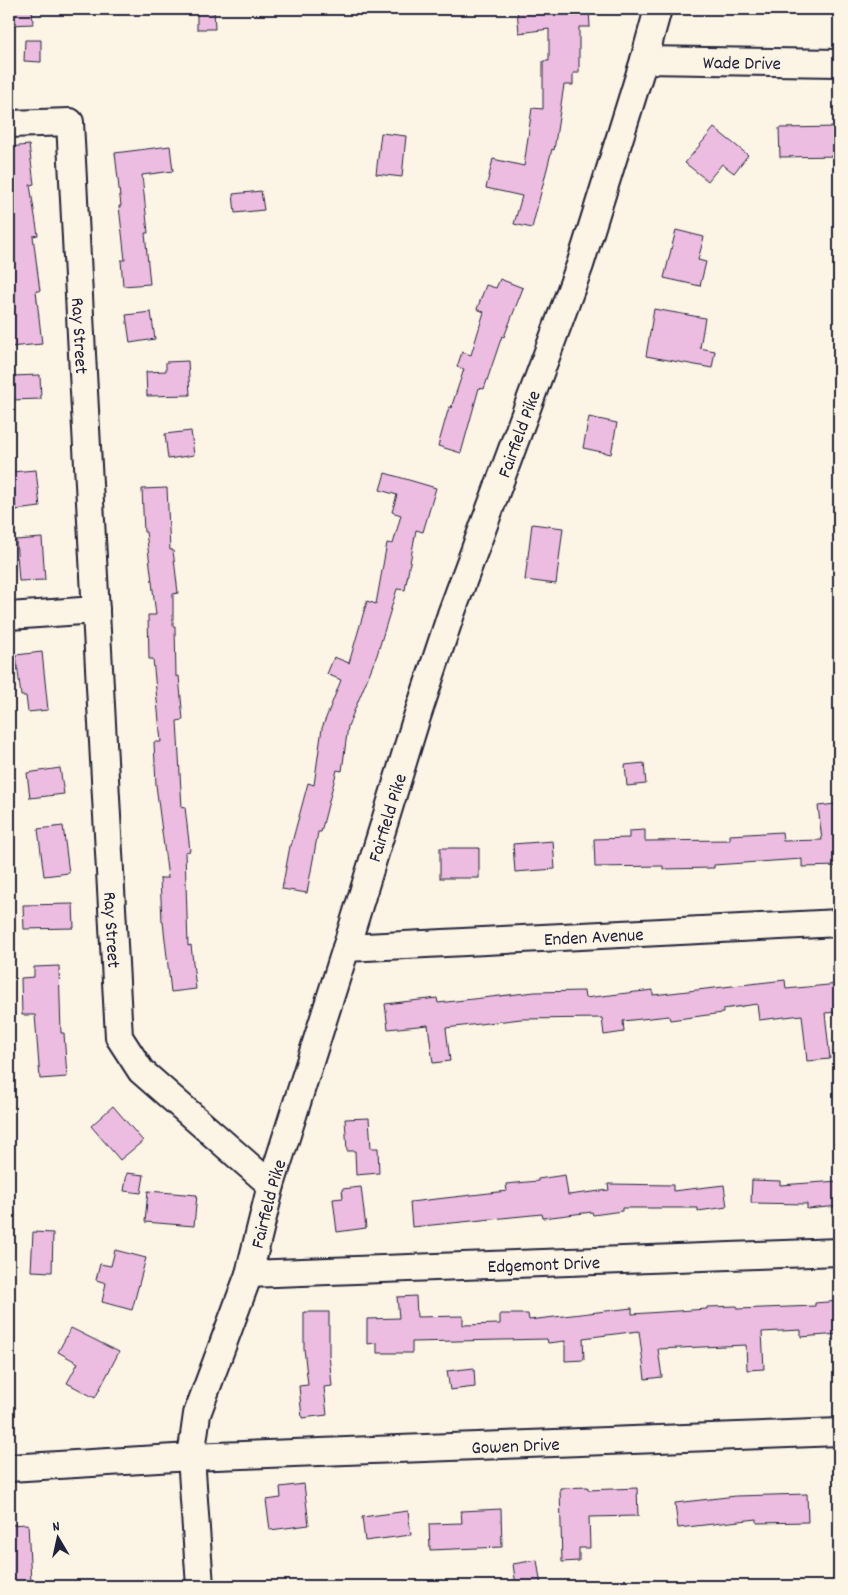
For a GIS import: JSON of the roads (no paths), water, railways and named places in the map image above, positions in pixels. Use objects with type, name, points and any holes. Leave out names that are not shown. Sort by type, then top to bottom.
[{"type":"street","name":"Fairfield Pike","points":[[200,1586],[191,1457],[197,1414],[248,1274],[271,1185],[450,614],[580,265],[658,9]]},
{"type":"street","name":"Wade Drive","points":[[644,60],[839,63]]},
{"type":"street","name":"Ray Street","points":[[9,124],[70,122],[119,1037],[141,1071],[271,1185]]},
{"type":"street","points":[[9,616],[96,610]]},
{"type":"street","name":"Enden Avenue","points":[[346,948],[839,923]]},
{"type":"street","name":"Edgemont Drive","points":[[248,1274],[839,1252]]},
{"type":"street","name":"Gowen Drive","points":[[191,1457],[839,1432]]},
{"type":"street","points":[[9,1468],[191,1457]]}]
